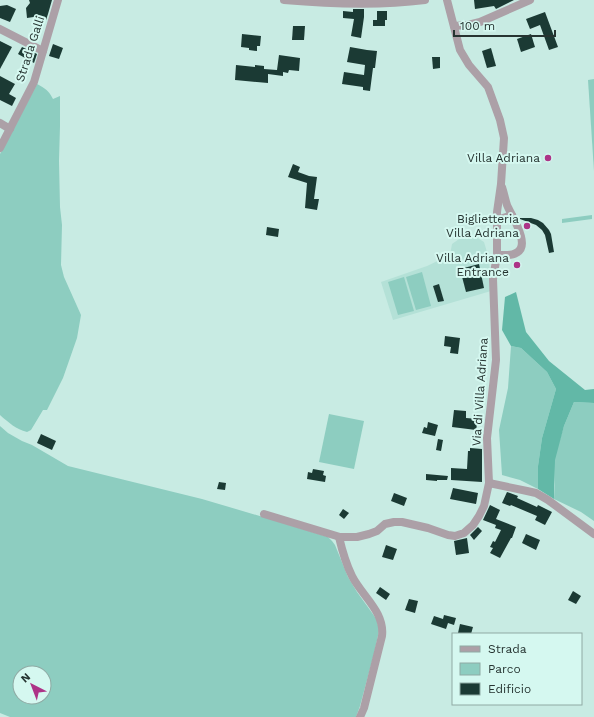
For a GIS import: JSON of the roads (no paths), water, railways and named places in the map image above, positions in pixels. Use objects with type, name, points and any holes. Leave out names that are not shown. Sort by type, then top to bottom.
[{"type":"street","name":"Strada Galli","points":[[0,148],[34,82],[58,0]]},
{"type":"street","points":[[284,0],[381,4],[425,0]]},
{"type":"street","name":"Via di Villa Adriana","points":[[339,537],[357,537],[370,534],[387,523],[394,522],[402,522],[428,528],[450,536],[460,535],[473,525],[479,516],[484,506],[489,483],[487,438],[496,360],[494,278],[497,255],[497,220],[504,143],[503,131],[488,87],[469,65],[462,54],[447,0]]},
{"type":"street","points":[[454,26],[480,22],[530,0]]},
{"type":"street","points":[[0,30],[43,51]]},
{"type":"street","points":[[0,123],[10,129]]},
{"type":"street","name":"Via di Villa Adriana","points":[[497,255],[515,254],[518,252],[521,237],[516,222],[507,204],[501,184]]},
{"type":"street","points":[[497,220],[512,215]]},
{"type":"street","points":[[489,483],[536,494],[548,500],[594,534]]},
{"type":"street","points":[[264,514],[339,537],[352,576],[377,612],[382,625],[382,636],[364,708],[360,717]]},
{"type":"place","name":"Villa Adriana","points":[[548,158]]},
{"type":"place","name":"Biglietteria Villa Adriana","points":[[527,226]]},
{"type":"place","name":"Villa Adriana Entrance","points":[[517,265]]}]
